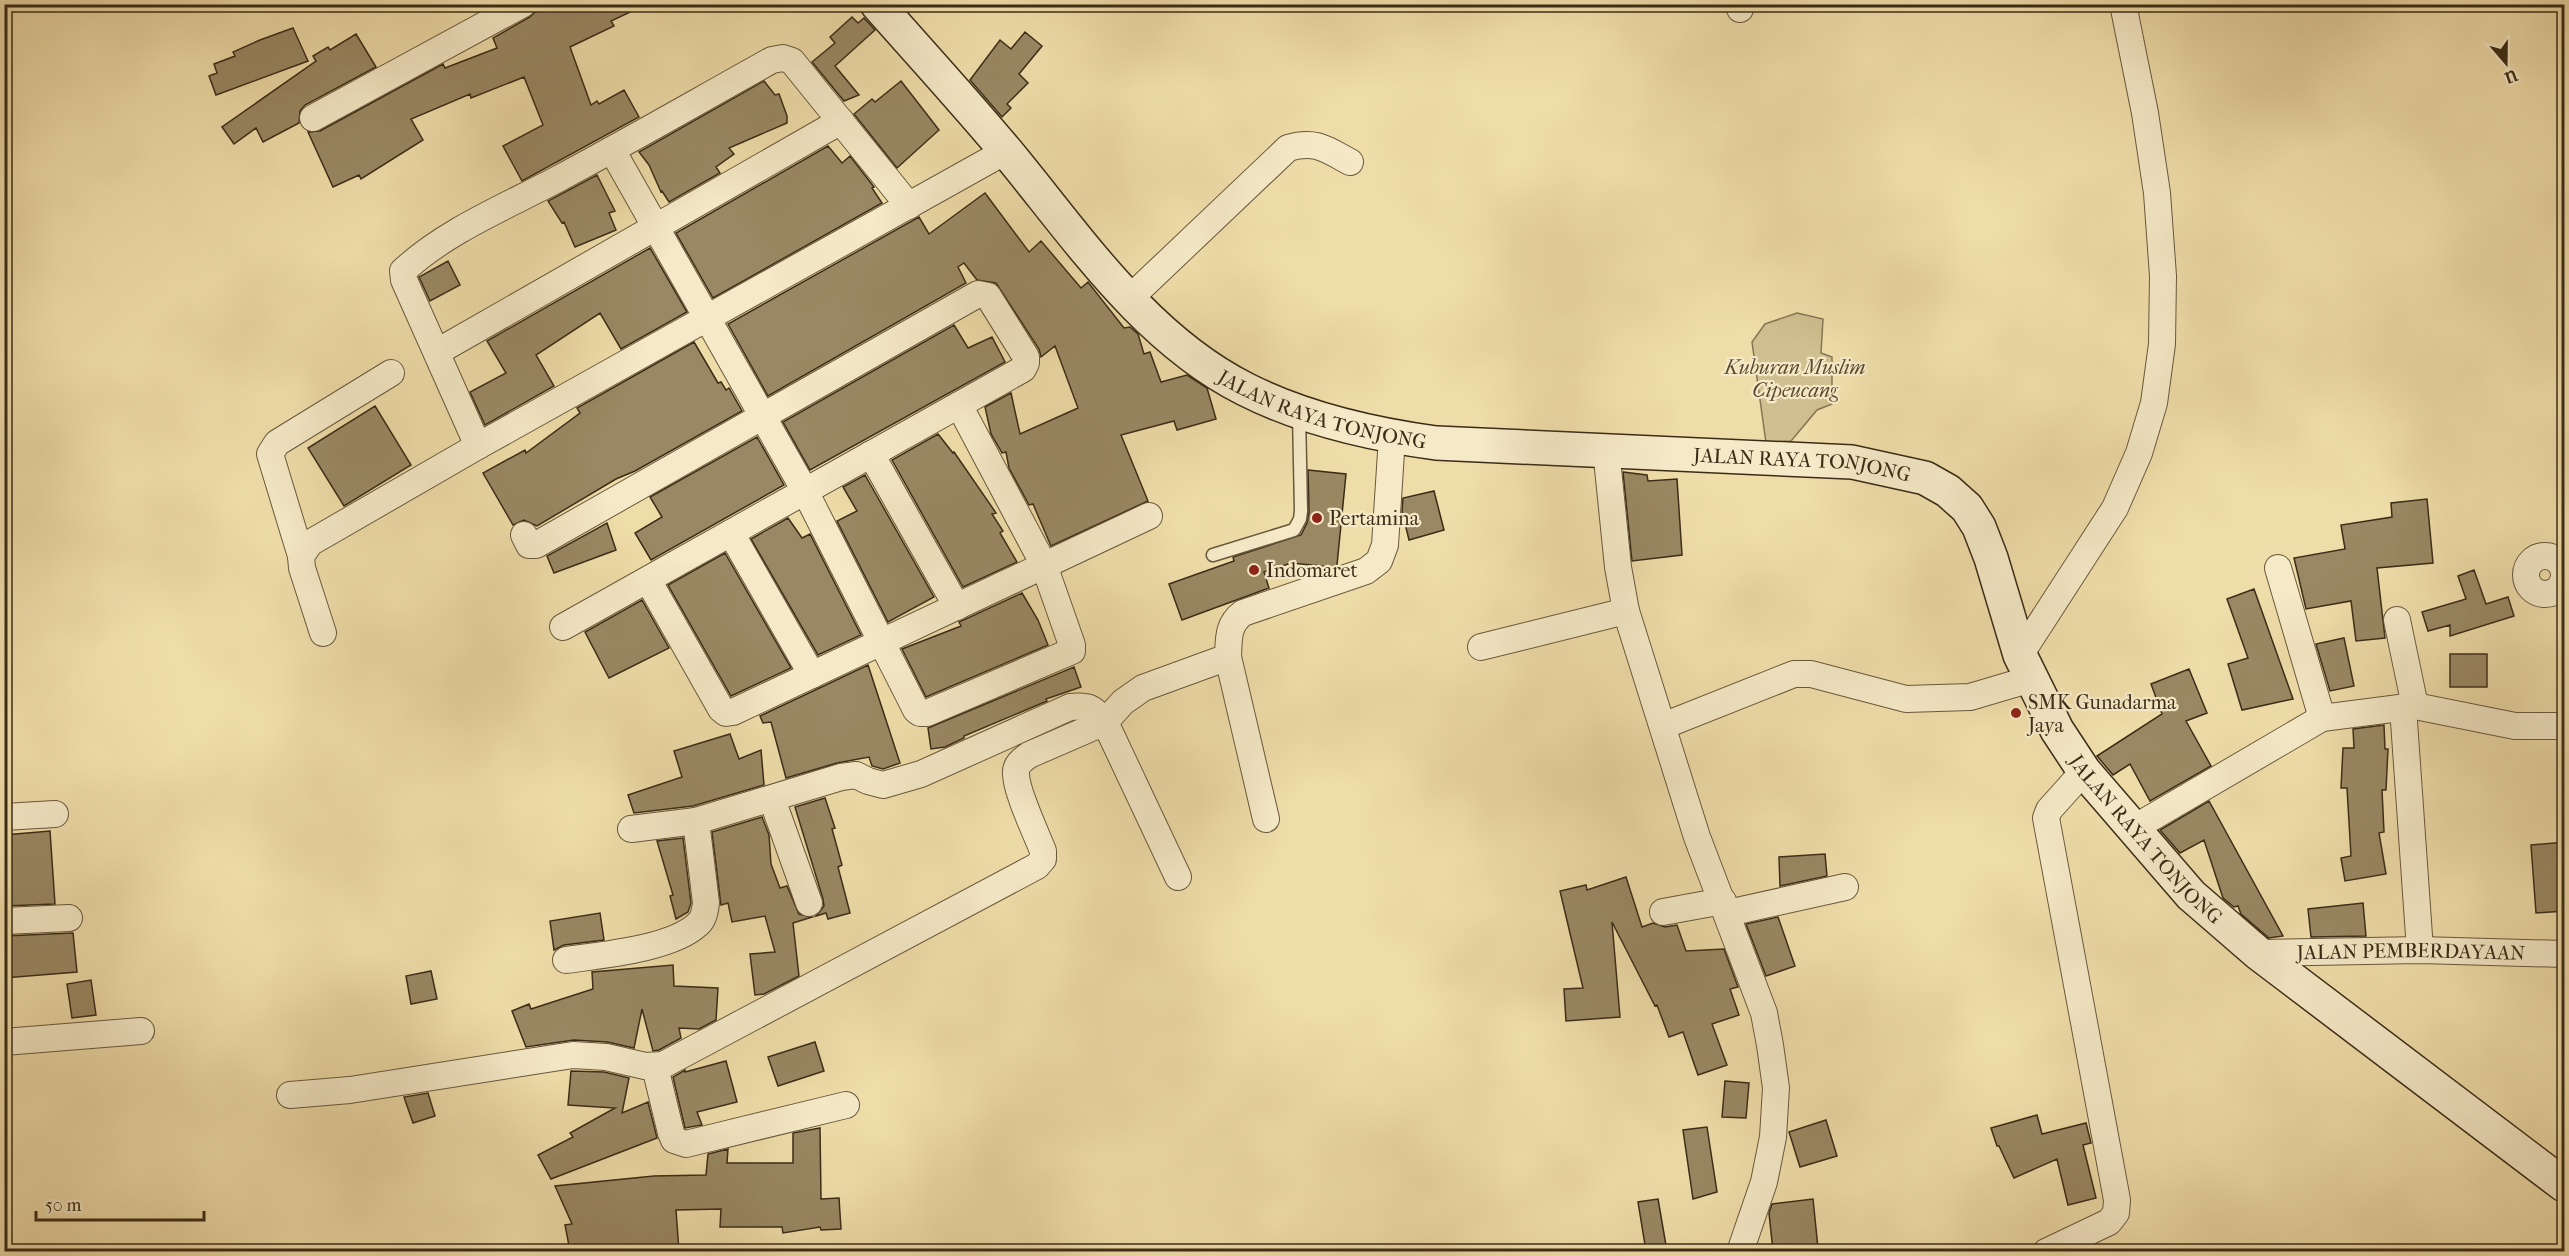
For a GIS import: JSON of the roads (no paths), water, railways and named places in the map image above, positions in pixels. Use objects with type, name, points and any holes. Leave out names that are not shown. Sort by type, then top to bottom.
[{"type":"main road","name":"JALAN RAYA TONJONG","points":[[877,4],[1006,151],[1129,299],[1181,346],[1245,389],[1299,412],[1341,425],[1436,443],[1852,462],[1925,478],[1954,496],[1967,508],[1979,527],[2025,667],[2057,730],[2084,771],[2191,895],[2258,953],[2565,1185]]},
{"type":"street","points":[[313,118],[523,4]]},
{"type":"street","points":[[1663,726],[1784,676],[1794,674],[1811,674],[1906,699],[1970,697],[2025,667],[2115,508],[2139,453],[2154,403],[2163,344],[2163,276],[2157,193],[2145,113],[2123,4]]},
{"type":"street","points":[[478,446],[406,284],[404,271],[417,258],[462,230],[612,150],[772,60],[783,58],[792,61],[909,206]]},
{"type":"street","points":[[437,352],[841,121]]},
{"type":"street","points":[[1129,299],[1288,148],[1304,143],[1318,145],[1350,162]]},
{"type":"street","points":[[612,150],[805,491],[881,644],[916,710],[920,713],[927,713],[1072,651],[1072,645],[1044,565],[959,405]]},
{"type":"street","points":[[301,556],[310,543],[478,446],[1006,151]]},
{"type":"street","points":[[524,535],[529,545],[536,545],[764,418],[978,294],[984,293],[988,296],[1020,348],[1026,363],[1023,369],[563,627]]},
{"type":"street","points":[[323,633],[270,454],[277,443],[390,373]]},
{"type":"street","points":[[1266,819],[1228,657],[1230,630],[1236,619],[1243,613],[1366,571],[1379,561],[1385,545],[1392,436]]},
{"type":"street","points":[[1606,449],[1618,567],[1626,611],[1697,837],[1764,1013],[1776,1088],[1773,1137],[1764,1182],[1740,1251]]},
{"type":"street","points":[[871,454],[957,607]]},
{"type":"street","points":[[648,580],[721,709],[726,713],[733,712],[881,644],[1149,516]]},
{"type":"street","points":[[731,533],[812,675]]},
{"type":"street","points":[[2560,552],[2564,573],[2561,595],[2542,594],[2528,584],[2527,568],[2539,557],[2560,552]]},
{"type":"street","points":[[2278,567],[2322,718]]},
{"type":"street","points":[[1480,647],[1626,611]]},
{"type":"street","points":[[2397,620],[2409,706],[2420,950]]},
{"type":"street","points":[[290,1095],[350,1090],[573,1055],[590,1055],[655,1067],[673,1061],[1036,866],[1043,859],[1043,851],[1018,784],[1015,772],[1019,762],[1029,755],[1105,722],[1123,702],[1143,688],[1228,657]]},
{"type":"street","points":[[631,829],[696,821],[842,777],[856,775],[883,785],[921,774],[1070,707],[1084,705],[1094,708],[1105,722],[1178,877]]},
{"type":"street","points":[[2134,828],[2322,718],[2409,706],[2515,726],[2565,726]]},
{"type":"street","points":[[2046,1251],[2109,1222],[2116,1213],[2117,1200],[2046,818],[2049,810],[2084,771]]},
{"type":"street","points":[[772,798],[809,903]]},
{"type":"street","points":[[4,817],[55,814]]},
{"type":"street","points":[[566,960],[663,942],[698,924],[705,913],[706,903],[696,821]]},
{"type":"street","points":[[1663,912],[1725,907],[1845,887]]},
{"type":"street","points":[[4,921],[69,918]]},
{"type":"street","name":"JALAN PEMBERDAYAAN","points":[[2258,953],[2420,950],[2565,954]]},
{"type":"street","points":[[4,1042],[141,1031]]},
{"type":"street","points":[[655,1067],[671,1133],[674,1140],[680,1143],[686,1144],[846,1105]]},
{"type":"lane","points":[[1213,555],[1294,530],[1301,511],[1299,412]]},
{"type":"place","name":"Pertamina","points":[[1317,518]]},
{"type":"place","name":"Indomaret","points":[[1254,570]]},
{"type":"place","name":"SMK Gunadarma Jaya","points":[[2016,713]]},
{"type":"park label","name":"Kuburan Muslim Cipeucang","points":[[1795,378]]}]
